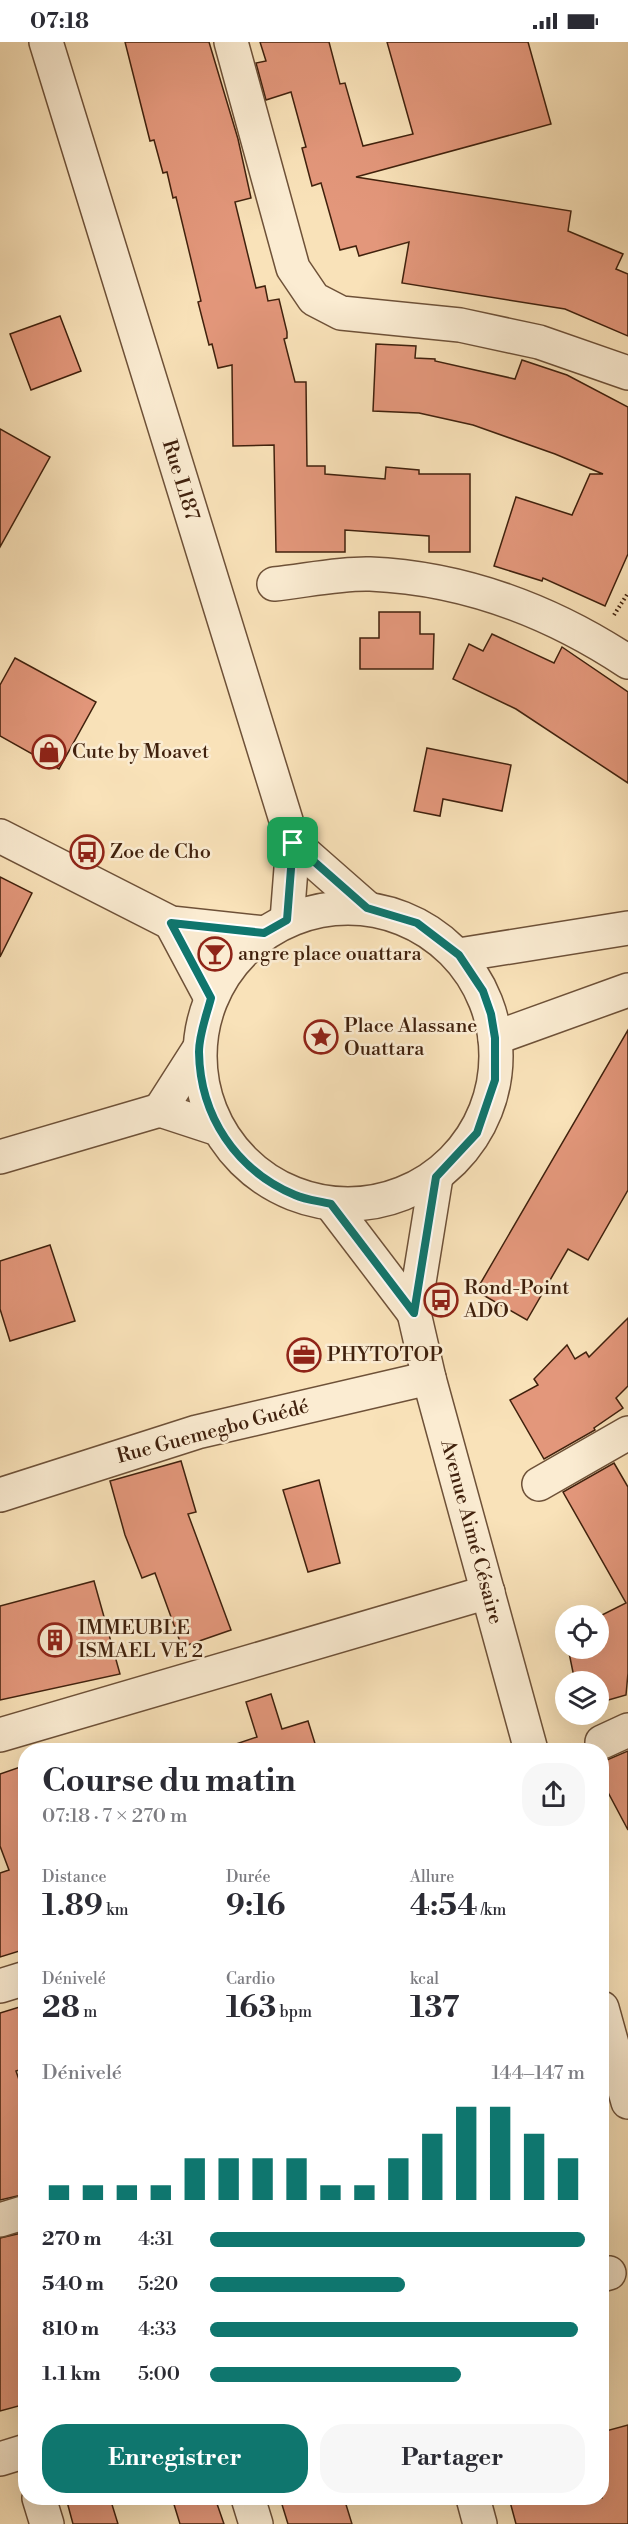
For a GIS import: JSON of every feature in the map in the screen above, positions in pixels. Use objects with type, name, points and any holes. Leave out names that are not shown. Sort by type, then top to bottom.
[{"type":"street","name":"Rue L187","points":[[46,42],[293,843],[276,927]]},
{"type":"street","points":[[231,42],[293,268],[314,299],[341,313],[460,325],[539,342],[628,373]]},
{"type":"street","points":[[274,584],[368,574],[447,582],[528,607],[598,642],[628,662]]},
{"type":"street","points":[[0,836],[171,923],[276,927]]},
{"type":"street","points":[[293,843],[367,908]]},
{"type":"street","points":[[367,908],[417,923],[459,955],[483,991],[491,1014],[495,1038],[495,1080],[477,1133],[436,1177],[386,1200],[331,1204],[297,1196],[265,1180],[238,1157],[218,1129],[203,1090],[199,1049],[211,998],[232,962],[276,927],[326,909],[367,908]]},
{"type":"street","points":[[171,923],[211,998]]},
{"type":"street","points":[[459,955],[628,928]]},
{"type":"street","points":[[495,1038],[628,990]]},
{"type":"street","points":[[160,1110],[199,1049]]},
{"type":"street","points":[[0,1156],[160,1110],[218,1129]]},
{"type":"street","name":"Avenue Aimé Césaire","points":[[436,1177],[414,1313],[429,1378],[529,1743]]},
{"type":"street","name":"Avenue Aimé Césaire","points":[[331,1204],[414,1313]]},
{"type":"street","name":"Rue Guemegbo Guédé","points":[[0,1495],[197,1432],[429,1378]]},
{"type":"street","points":[[539,1484],[628,1433]]},
{"type":"street","points":[[0,1736],[488,1592]]},
{"type":"street","points":[[0,1986],[18,1980]]},
{"type":"street","points":[[609,2049],[628,2102]]},
{"type":"street","points":[[0,2220],[18,2214]]},
{"type":"street","points":[[41,2505],[47,2524]]},
{"type":"street","points":[[250,2505],[256,2524]]},
{"type":"street","points":[[475,2505],[480,2524]]},
{"type":"building","points":[[125,42],[209,42],[238,139],[251,198],[235,202],[256,288],[265,286],[268,301],[279,299],[287,332],[287,338],[284,339],[295,382],[306,382],[307,466],[325,466],[325,474],[385,479],[386,467],[419,470],[419,474],[470,474],[470,552],[429,552],[429,536],[345,530],[345,552],[276,552],[274,445],[233,446],[232,365],[218,368],[212,344],[209,345],[176,197],[173,198],[167,172],[163,173],[154,140],[150,141]]},
{"type":"building","points":[[260,42],[329,42],[340,84],[345,83],[363,146],[413,134],[387,42],[528,42],[551,124],[356,177],[571,211],[568,231],[623,254],[616,269],[628,274],[628,336],[565,309],[402,283],[409,242],[359,256],[356,246],[340,250],[321,183],[312,186],[302,148],[306,147],[291,92],[266,100],[256,63],[266,61]]},
{"type":"building","points":[[60,316],[81,371],[31,390],[10,334]]},
{"type":"building","points":[[376,344],[416,346],[415,358],[435,359],[435,361],[515,379],[522,360],[567,375],[628,407],[628,554],[605,606],[543,578],[542,581],[494,566],[516,497],[572,515],[590,474],[603,474],[473,425],[419,413],[373,411]]},
{"type":"building","points":[[0,429],[50,457],[0,547]]},
{"type":"building","points":[[379,612],[420,612],[420,634],[434,634],[433,669],[360,669],[360,638],[379,638]]},
{"type":"building","points":[[492,634],[554,663],[562,647],[628,692],[628,783],[516,709],[453,679],[469,644],[483,651]]},
{"type":"building","points":[[15,658],[96,702],[59,769],[0,736],[0,685]]},
{"type":"building","points":[[427,748],[511,765],[502,811],[443,799],[440,816],[414,811]]},
{"type":"building","points":[[0,877],[32,893],[0,957]]},
{"type":"building","points":[[628,1030],[628,1190],[588,1260],[568,1249],[527,1320],[476,1291]]},
{"type":"building","points":[[50,1245],[75,1321],[10,1341],[0,1309],[0,1261]]},
{"type":"building","points":[[628,1318],[628,1386],[616,1398],[623,1408],[594,1428],[595,1430],[544,1459],[510,1400],[538,1385],[534,1379],[567,1345],[575,1359],[586,1352],[589,1357]]},
{"type":"building","points":[[181,1461],[196,1512],[188,1514],[231,1630],[182,1647],[155,1573],[142,1578],[125,1535],[110,1481]]},
{"type":"building","points":[[614,1463],[628,1487],[628,1673],[626,1695],[609,1700],[609,1671],[573,1671],[570,1659],[609,1659],[609,1612],[626,1603],[563,1492]]},
{"type":"building","points":[[319,1480],[340,1563],[308,1572],[283,1490]]},
{"type":"building","name":"IMMEUBLE ISMAEL VE 2","points":[[94,1581],[120,1674],[0,1700],[0,1606]]},
{"type":"building","points":[[271,1694],[282,1729],[308,1721],[315,1743],[239,1743],[257,1737],[246,1702]]},
{"type":"building","points":[[628,1751],[628,1830],[609,1794],[609,1759]]},
{"type":"building","points":[[18,1768],[18,1951],[0,1957],[0,1873],[9,1870],[0,1846],[0,1774]]},
{"type":"building","points":[[18,2007],[18,2070],[16,2071],[18,2077],[18,2196],[0,2200],[0,2013]]},
{"type":"building","points":[[18,2234],[18,2406],[0,2411],[0,2238]]},
{"type":"building","points":[[628,2425],[628,2524],[516,2524],[511,2505],[609,2505],[609,2430]]},
{"type":"building","points":[[68,2505],[112,2505],[118,2524],[73,2524]]},
{"type":"building","points":[[174,2505],[217,2505],[224,2524],[180,2524]]},
{"type":"building","points":[[282,2505],[346,2505],[352,2524],[288,2524]]},
{"type":"place","name":"Cute by Moavet","points":[[49,752]]},
{"type":"place","name":"Zoe de Cho","points":[[87,852]]},
{"type":"place","name":"angre place ouattara","points":[[215,954]]},
{"type":"place","name":"Place Alassane Ouattara","points":[[321,1037]]},
{"type":"place","name":"Rond-Point ADO","points":[[441,1300]]},
{"type":"place","name":"PHYTOTOP","points":[[304,1355]]},
{"type":"place","name":"IMMEUBLE ISMAEL VE 2","points":[[55,1640]]},
{"type":"route","points":[[293,843],[367,908],[417,923],[459,955],[483,991],[491,1014],[495,1038],[495,1080],[477,1133],[436,1177],[414,1313],[331,1204],[297,1196],[265,1180],[238,1157],[218,1129],[203,1090],[199,1049],[211,998],[171,923],[264,933],[287,920],[293,843]]}]
